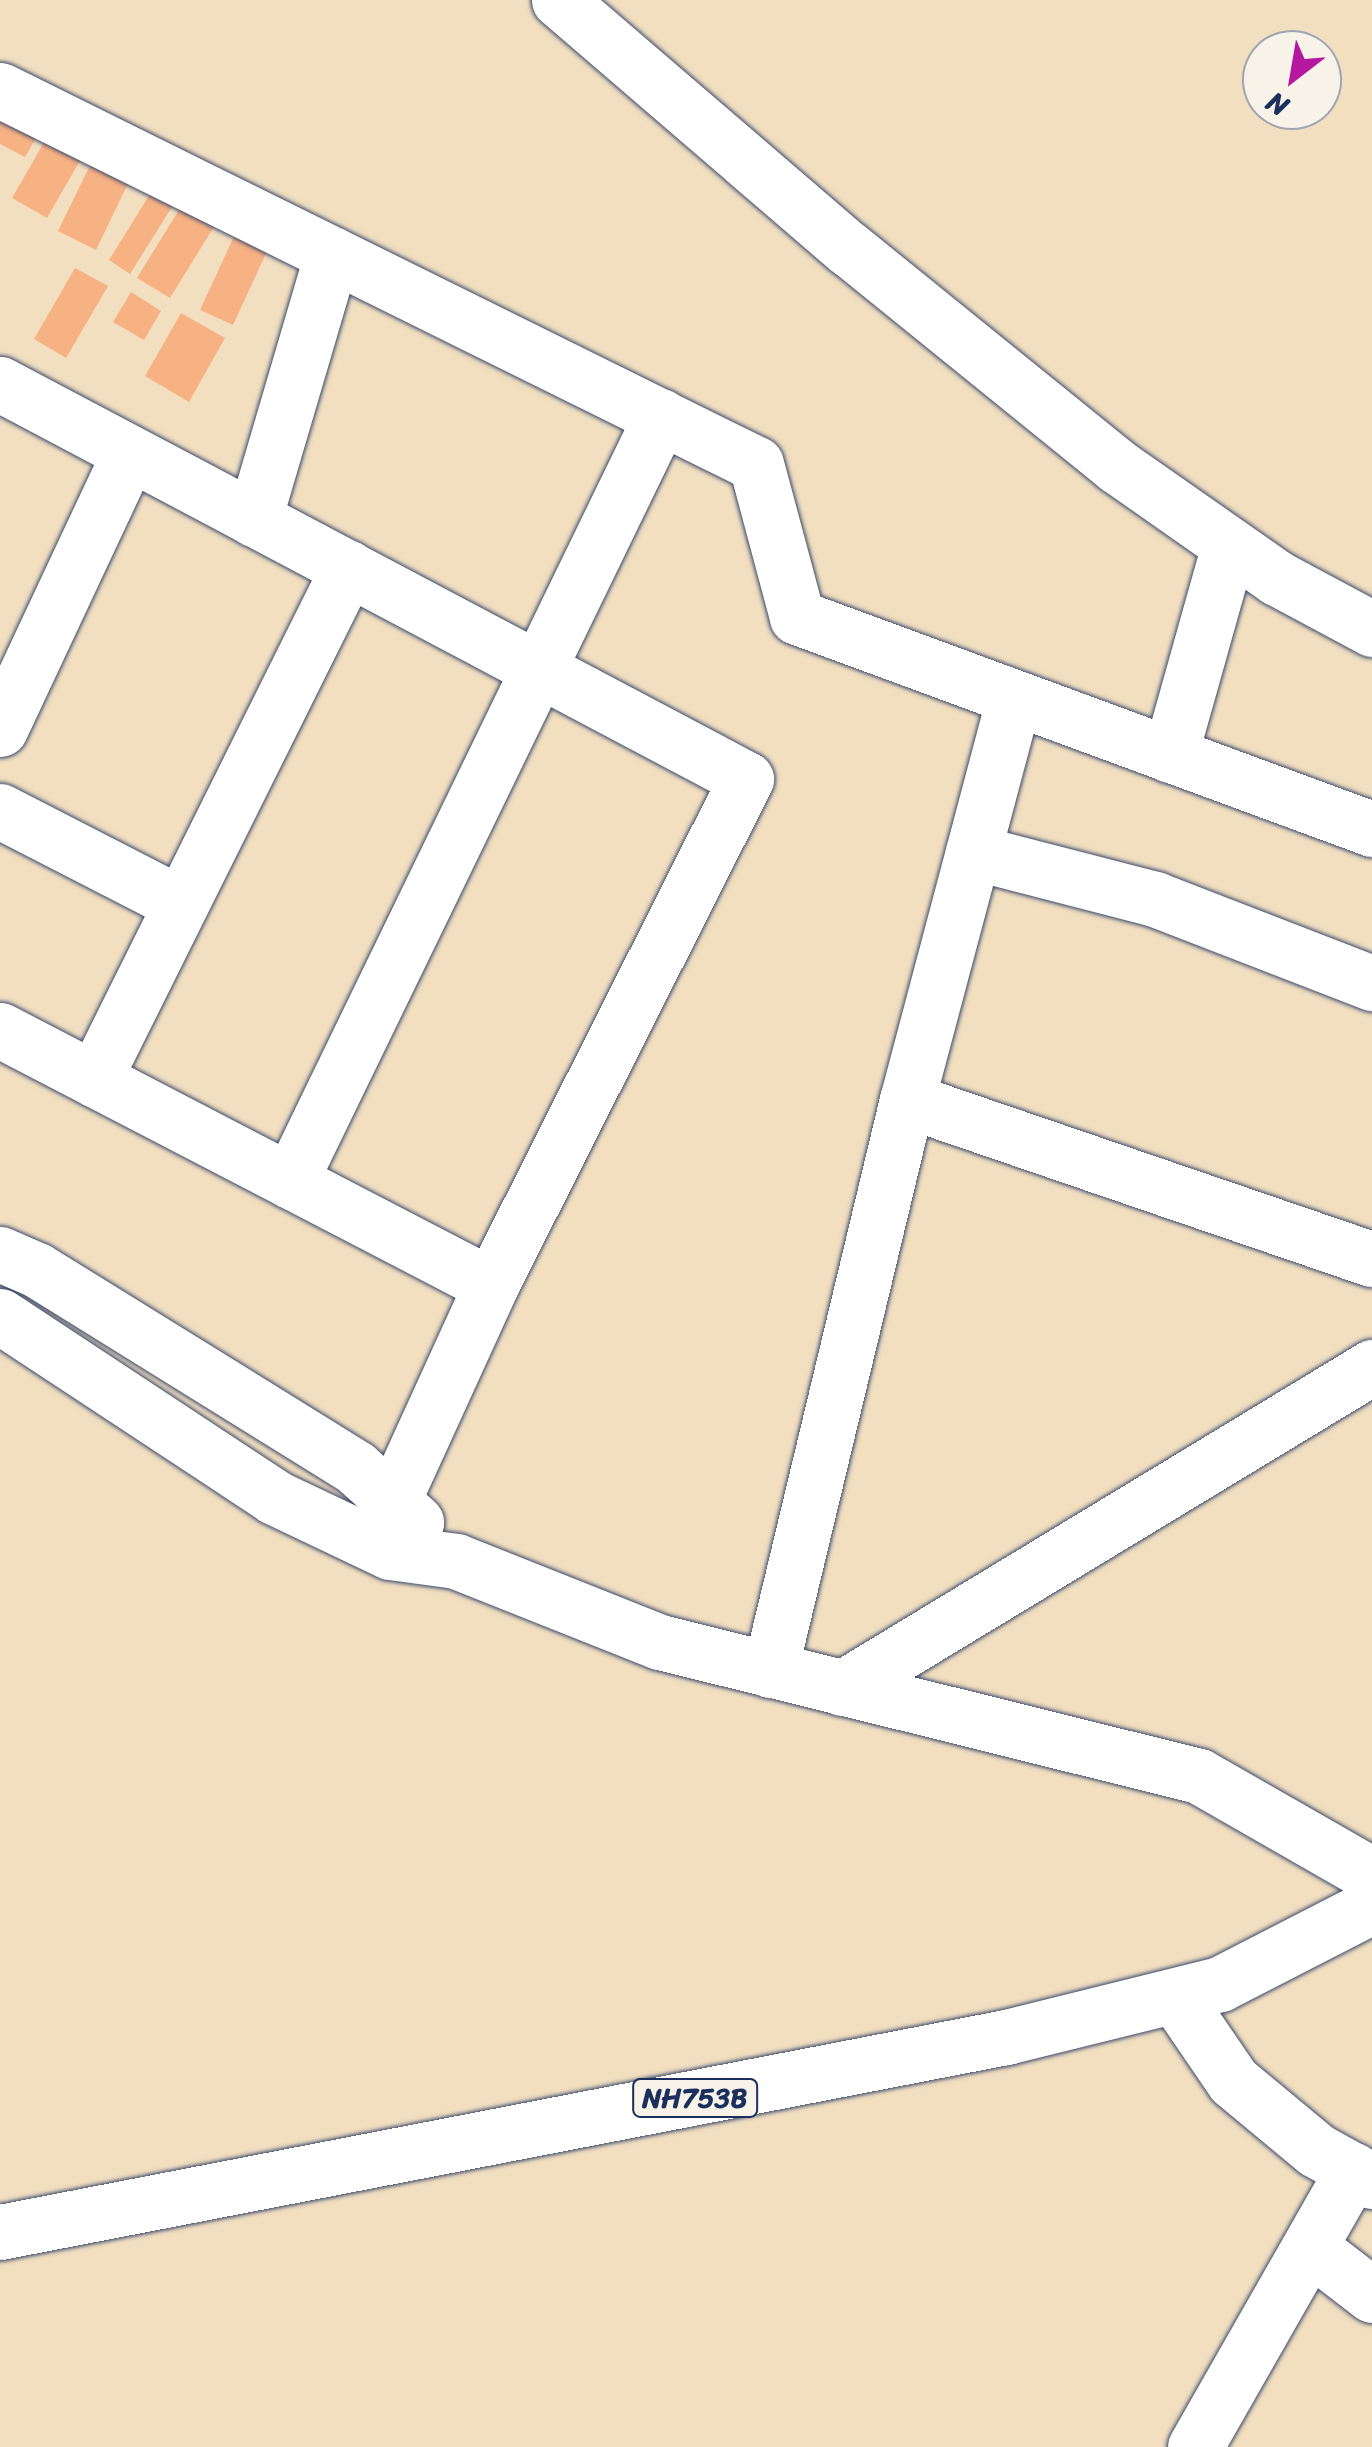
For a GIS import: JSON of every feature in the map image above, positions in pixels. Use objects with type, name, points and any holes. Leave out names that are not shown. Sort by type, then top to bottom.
[{"type":"main road","points":[[559,0],[864,261],[1117,466],[1230,545],[1372,629]]},
{"type":"main road","points":[[0,90],[756,464],[797,617],[1372,830]]},
{"type":"main road","points":[[254,519],[332,254]]},
{"type":"main road","points":[[0,384],[746,779],[490,1286],[393,1500]]},
{"type":"main road","points":[[290,1182],[542,672],[661,416]]},
{"type":"main road","points":[[0,730],[130,452]]},
{"type":"main road","points":[[1170,755],[1230,545]]},
{"type":"main road","points":[[94,1079],[348,568]]},
{"type":"main road","points":[[770,1670],[907,1100],[1014,698]]},
{"type":"main road","points":[[0,810],[181,904]]},
{"type":"main road","points":[[972,852],[1154,899],[1372,983]]},
{"type":"main road","points":[[0,1030],[490,1286]]},
{"type":"main road","points":[[907,1100],[1372,1259]]},
{"type":"main road","points":[[0,1254],[37,1270],[356,1468],[456,1561]]},
{"type":"main road","points":[[0,1316],[290,1505],[390,1552],[456,1561],[660,1642],[1199,1776],[1372,1875]]},
{"type":"main road","points":[[842,1688],[1372,1367]]},
{"type":"main road","name":"NH753B","points":[[0,2232],[1006,2038],[1220,1984],[1372,1906]]},
{"type":"main road","points":[[1175,1996],[1233,2082],[1316,2150],[1362,2175],[1311,2248],[1195,2447]]},
{"type":"main road","points":[[1311,2248],[1372,2295]]},
{"type":"building","points":[[0,100],[44,124],[25,157],[0,144]]},
{"type":"building","points":[[50,132],[85,152],[47,218],[12,198]]},
{"type":"building","points":[[98,149],[136,167],[96,250],[58,231]]},
{"type":"building","points":[[160,178],[182,191],[130,274],[109,260]]},
{"type":"building","points":[[182,205],[215,225],[170,298],[137,278]]},
{"type":"building","points":[[242,219],[275,234],[233,325],[200,310]]},
{"type":"building","points":[[75,268],[108,286],[66,358],[34,339]]},
{"type":"building","points":[[131,292],[161,311],[144,340],[113,322]]},
{"type":"building","points":[[181,313],[225,338],[189,402],[145,376]]}]
